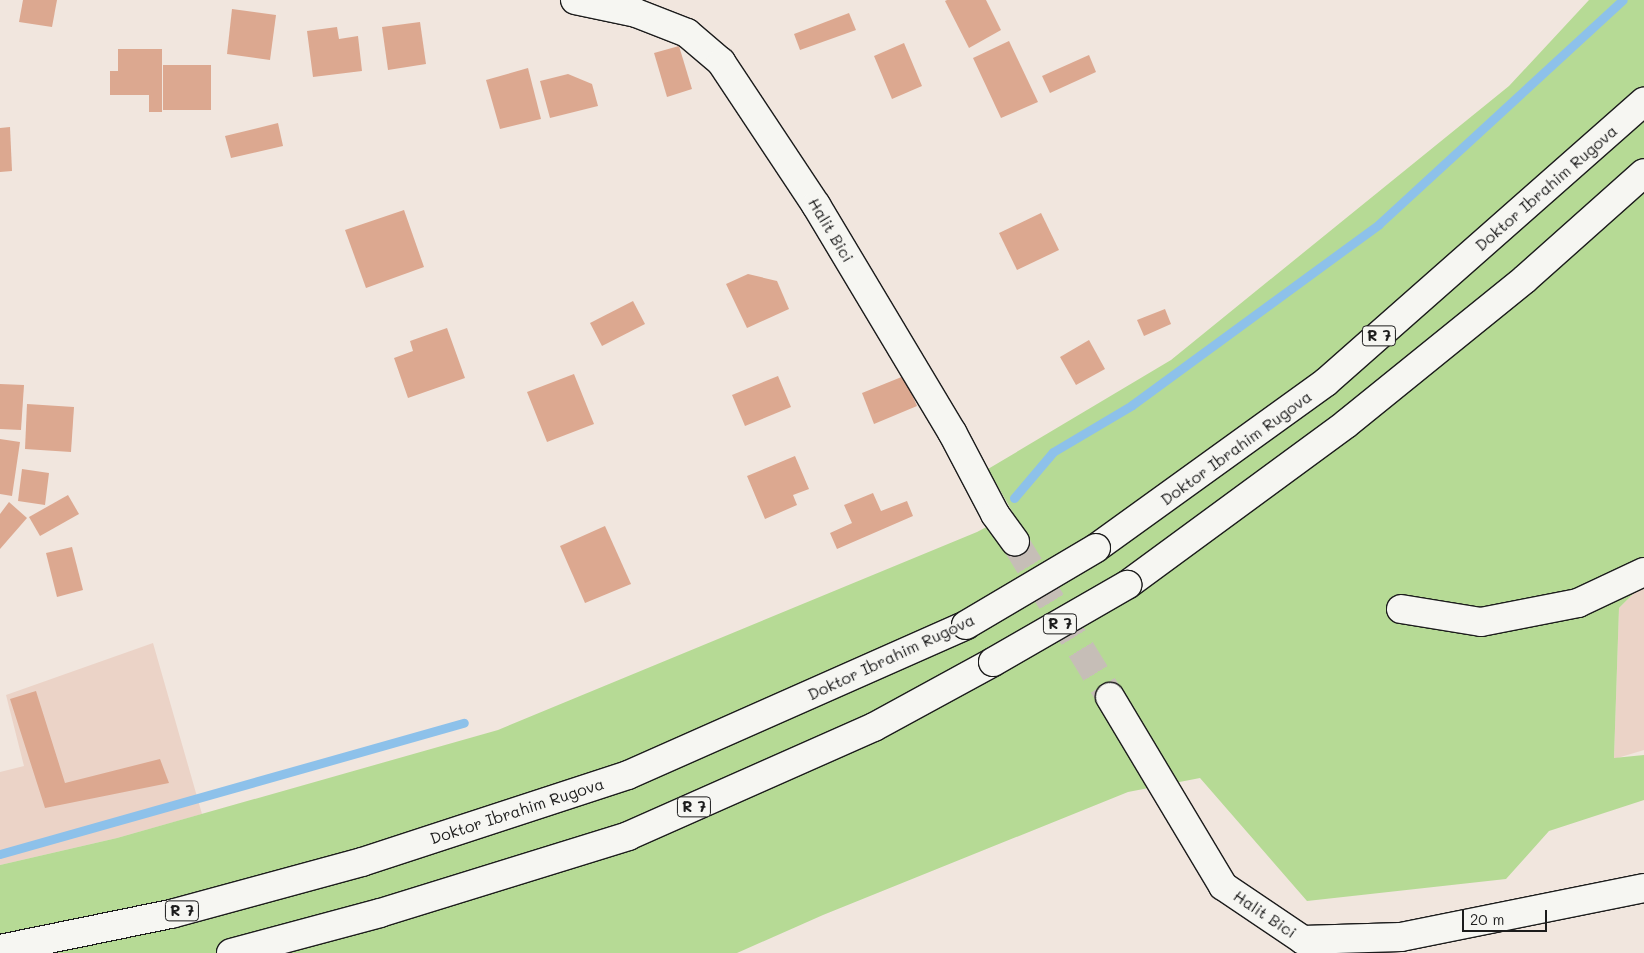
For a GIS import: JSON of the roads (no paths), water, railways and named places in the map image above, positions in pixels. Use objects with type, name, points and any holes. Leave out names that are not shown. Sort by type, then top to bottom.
[{"type":"main road","name":"Halit Bici","points":[[575,0],[636,13],[687,34],[721,62],[816,205],[952,432],[995,514],[1015,542]]},
{"type":"main road","name":"Doktor Ibrahim Rugova","points":[[0,949],[171,914],[362,862],[628,775],[966,624],[1096,548],[1326,382],[1644,102]]},
{"type":"main road","name":"R 7","points":[[231,953],[380,913],[628,836],[874,727],[993,662],[1127,585],[1346,424],[1525,279],[1644,173]]},
{"type":"main road","points":[[1401,609],[1481,622],[1578,603],[1644,572]]},
{"type":"main road","name":"Halit Bici","points":[[1110,697],[1223,886],[1303,940],[1401,937],[1644,888]]},
{"type":"waterway","points":[[1014,498],[1053,452],[1132,405],[1379,224],[1623,0]]},
{"type":"waterway","points":[[0,854],[464,723]]},
{"type":"tunnel","points":[[1015,542],[1110,697]]}]
